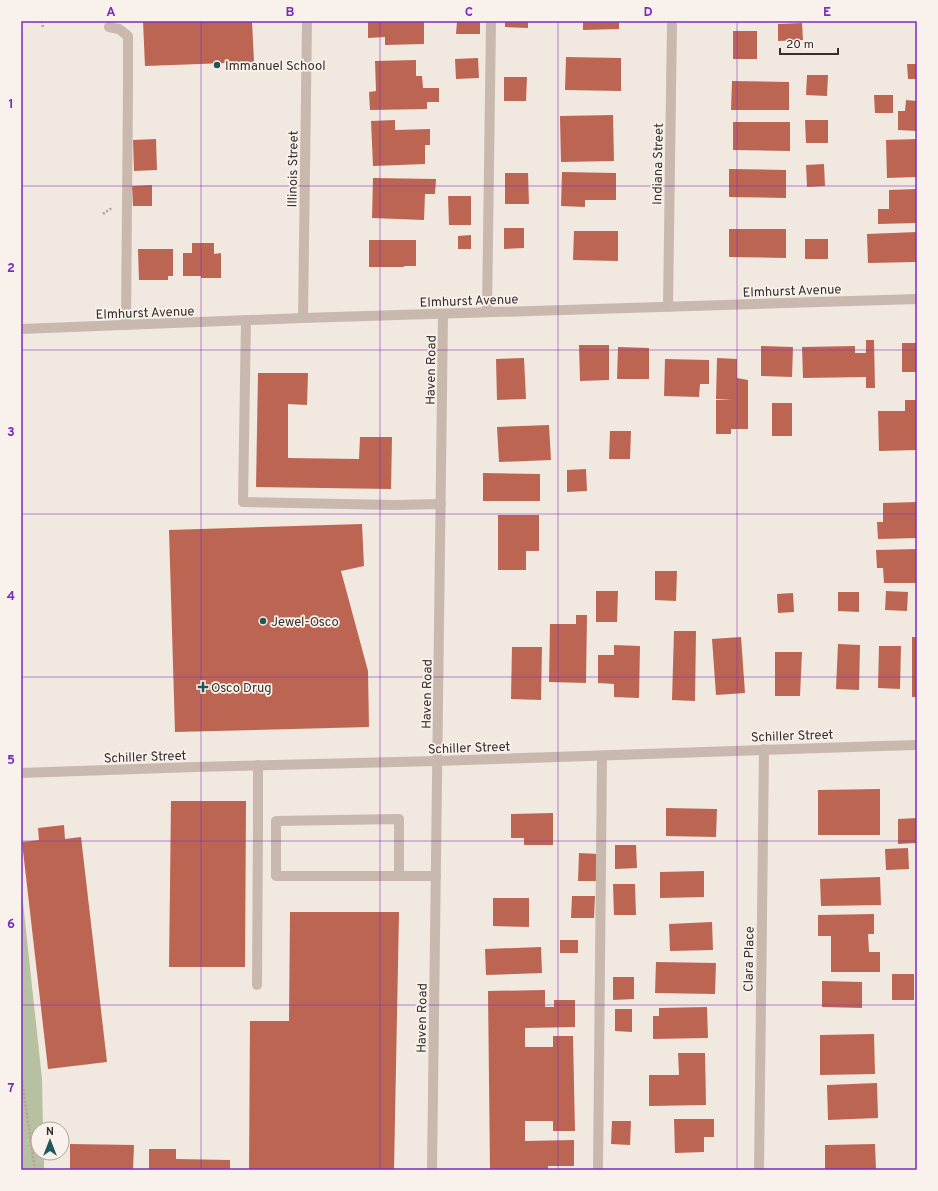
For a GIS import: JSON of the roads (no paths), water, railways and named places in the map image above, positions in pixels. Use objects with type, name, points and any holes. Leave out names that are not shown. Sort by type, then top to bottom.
[{"type":"street","name":"Illinois Street","points":[[303,318],[307,21]]},
{"type":"street","points":[[487,312],[491,21]]},
{"type":"street","name":"Indiana Street","points":[[668,307],[672,21]]},
{"type":"street","points":[[109,27],[119,29],[128,36],[126,325]]},
{"type":"street","name":"Elmhurst Avenue","points":[[21,330],[303,318],[917,299]]},
{"type":"street","name":"Haven Road","points":[[432,1170],[443,314]]},
{"type":"street","points":[[246,320],[243,502],[394,505],[441,504]]},
{"type":"street","name":"Schiller Street","points":[[21,773],[917,745]]},
{"type":"street","name":"Clara Place","points":[[759,1170],[764,749]]},
{"type":"street","points":[[598,1170],[602,756]]},
{"type":"street","points":[[257,985],[258,765]]},
{"type":"street","points":[[258,822],[399,819],[399,876]]},
{"type":"street","points":[[276,821],[276,876],[436,876]]},
{"type":"place","name":"Immanuel School","points":[[217,65]]},
{"type":"place","name":"Jewel-Osco","points":[[263,621]]},
{"type":"place","name":"Osco Drug","points":[[203,687]]}]
